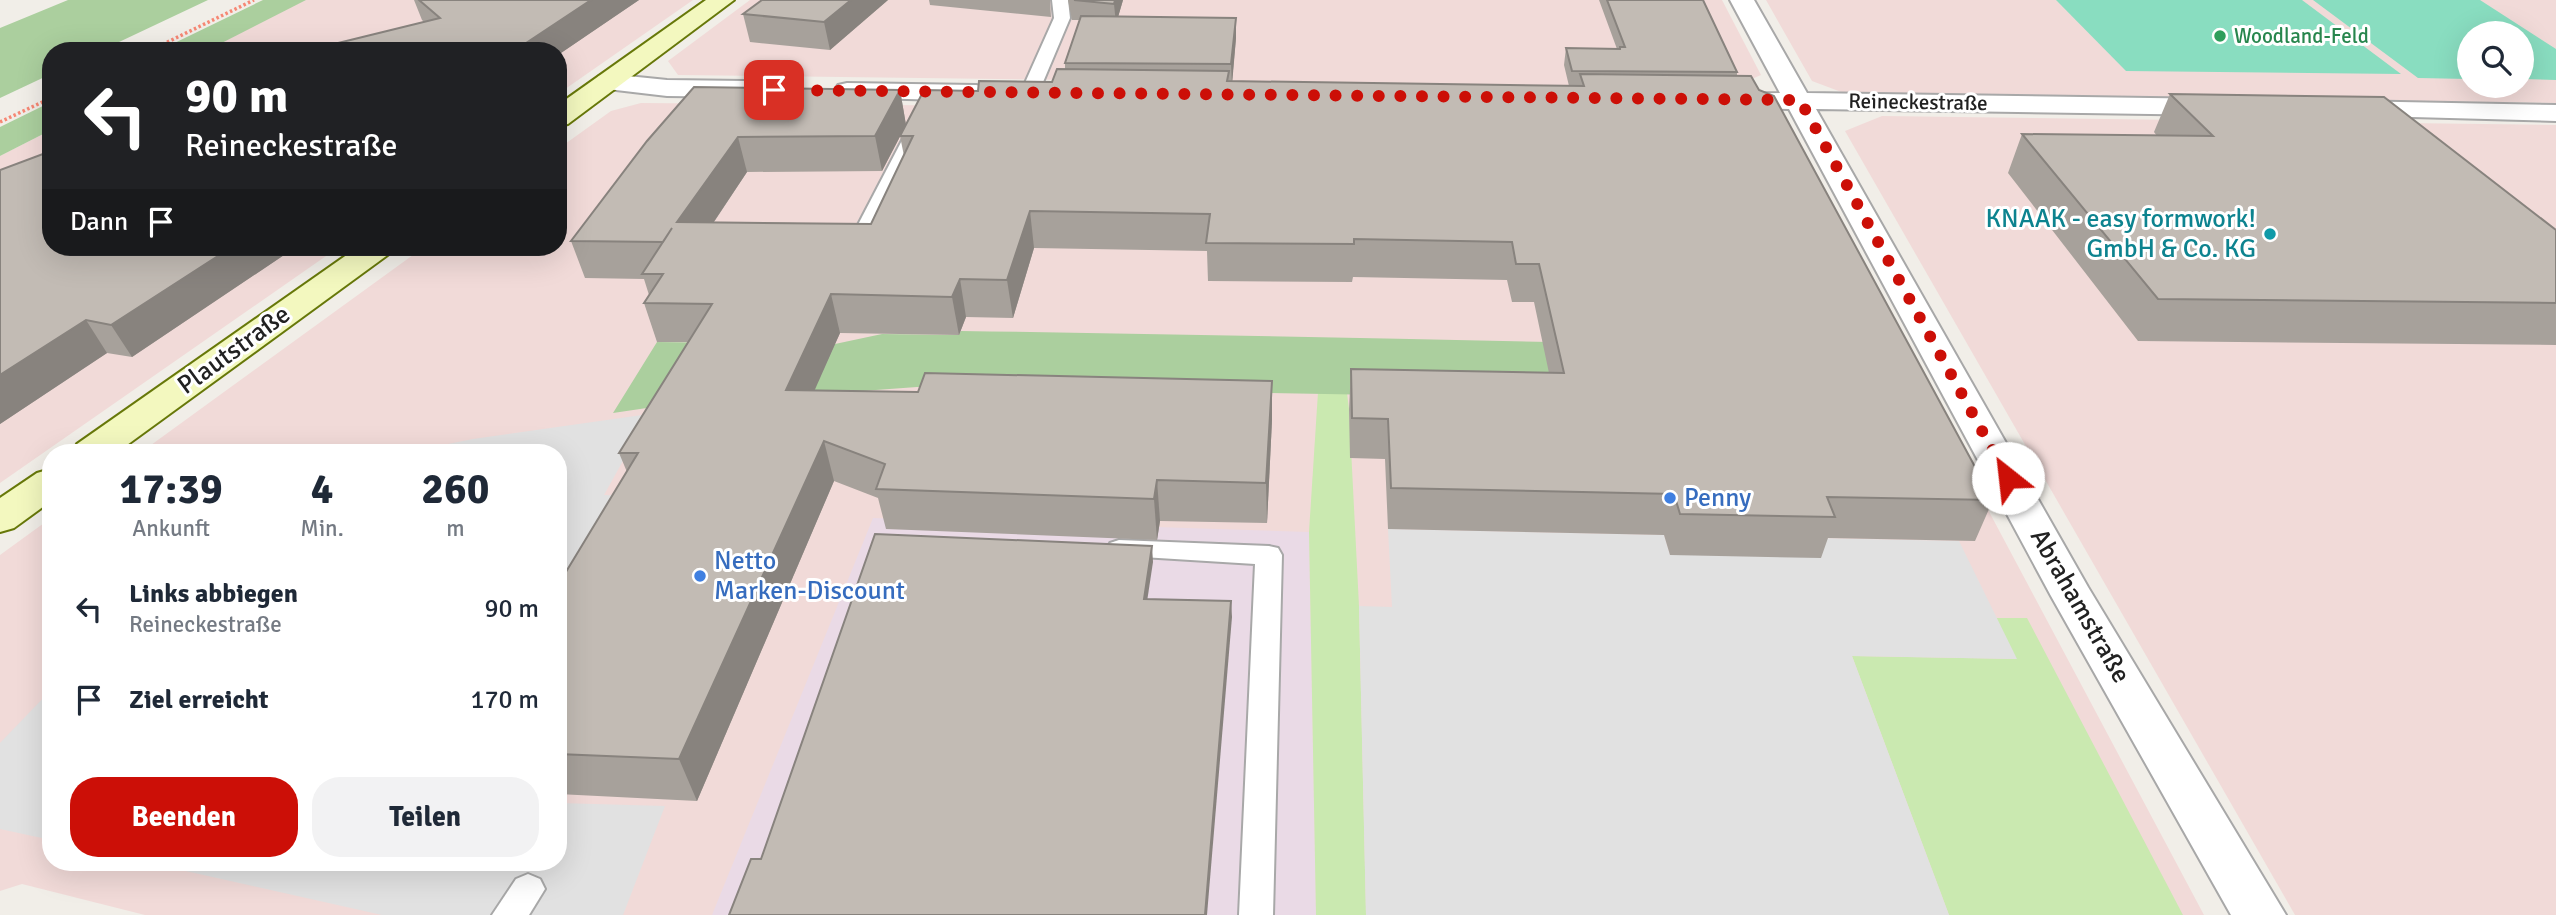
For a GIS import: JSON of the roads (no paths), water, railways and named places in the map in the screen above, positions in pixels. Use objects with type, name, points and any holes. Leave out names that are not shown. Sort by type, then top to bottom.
[{"type":"main road","points":[[567,112],[722,0]]},
{"type":"main road","name":"Plautstraße","points":[[103,444],[366,256]]},
{"type":"main road","points":[[0,518],[42,488]]},
{"type":"street","name":"Abrahamstraße","points":[[1742,0],[1800,100],[2072,596],[2259,915]]},
{"type":"street","points":[[608,82],[667,88],[774,90]]},
{"type":"street","points":[[827,91],[1057,94]]},
{"type":"street","name":"Reineckestraße","points":[[1704,99],[2248,108]]},
{"type":"street","points":[[2318,109],[2556,113]]},
{"type":"lane","points":[[1029,94],[1062,18],[1060,0]]},
{"type":"lane","points":[[860,240],[934,93]]},
{"type":"lane","points":[[1090,548],[1269,555],[1256,915]]},
{"type":"place","name":"Woodland-Feld","points":[[2220,36]]},
{"type":"place","name":"KNAAK - easy formwork! GmbH & Co. KG","points":[[2270,234]]},
{"type":"place","name":"Penny","points":[[1670,498]]},
{"type":"place","name":"Netto Marken-Discount","points":[[700,576]]}]
